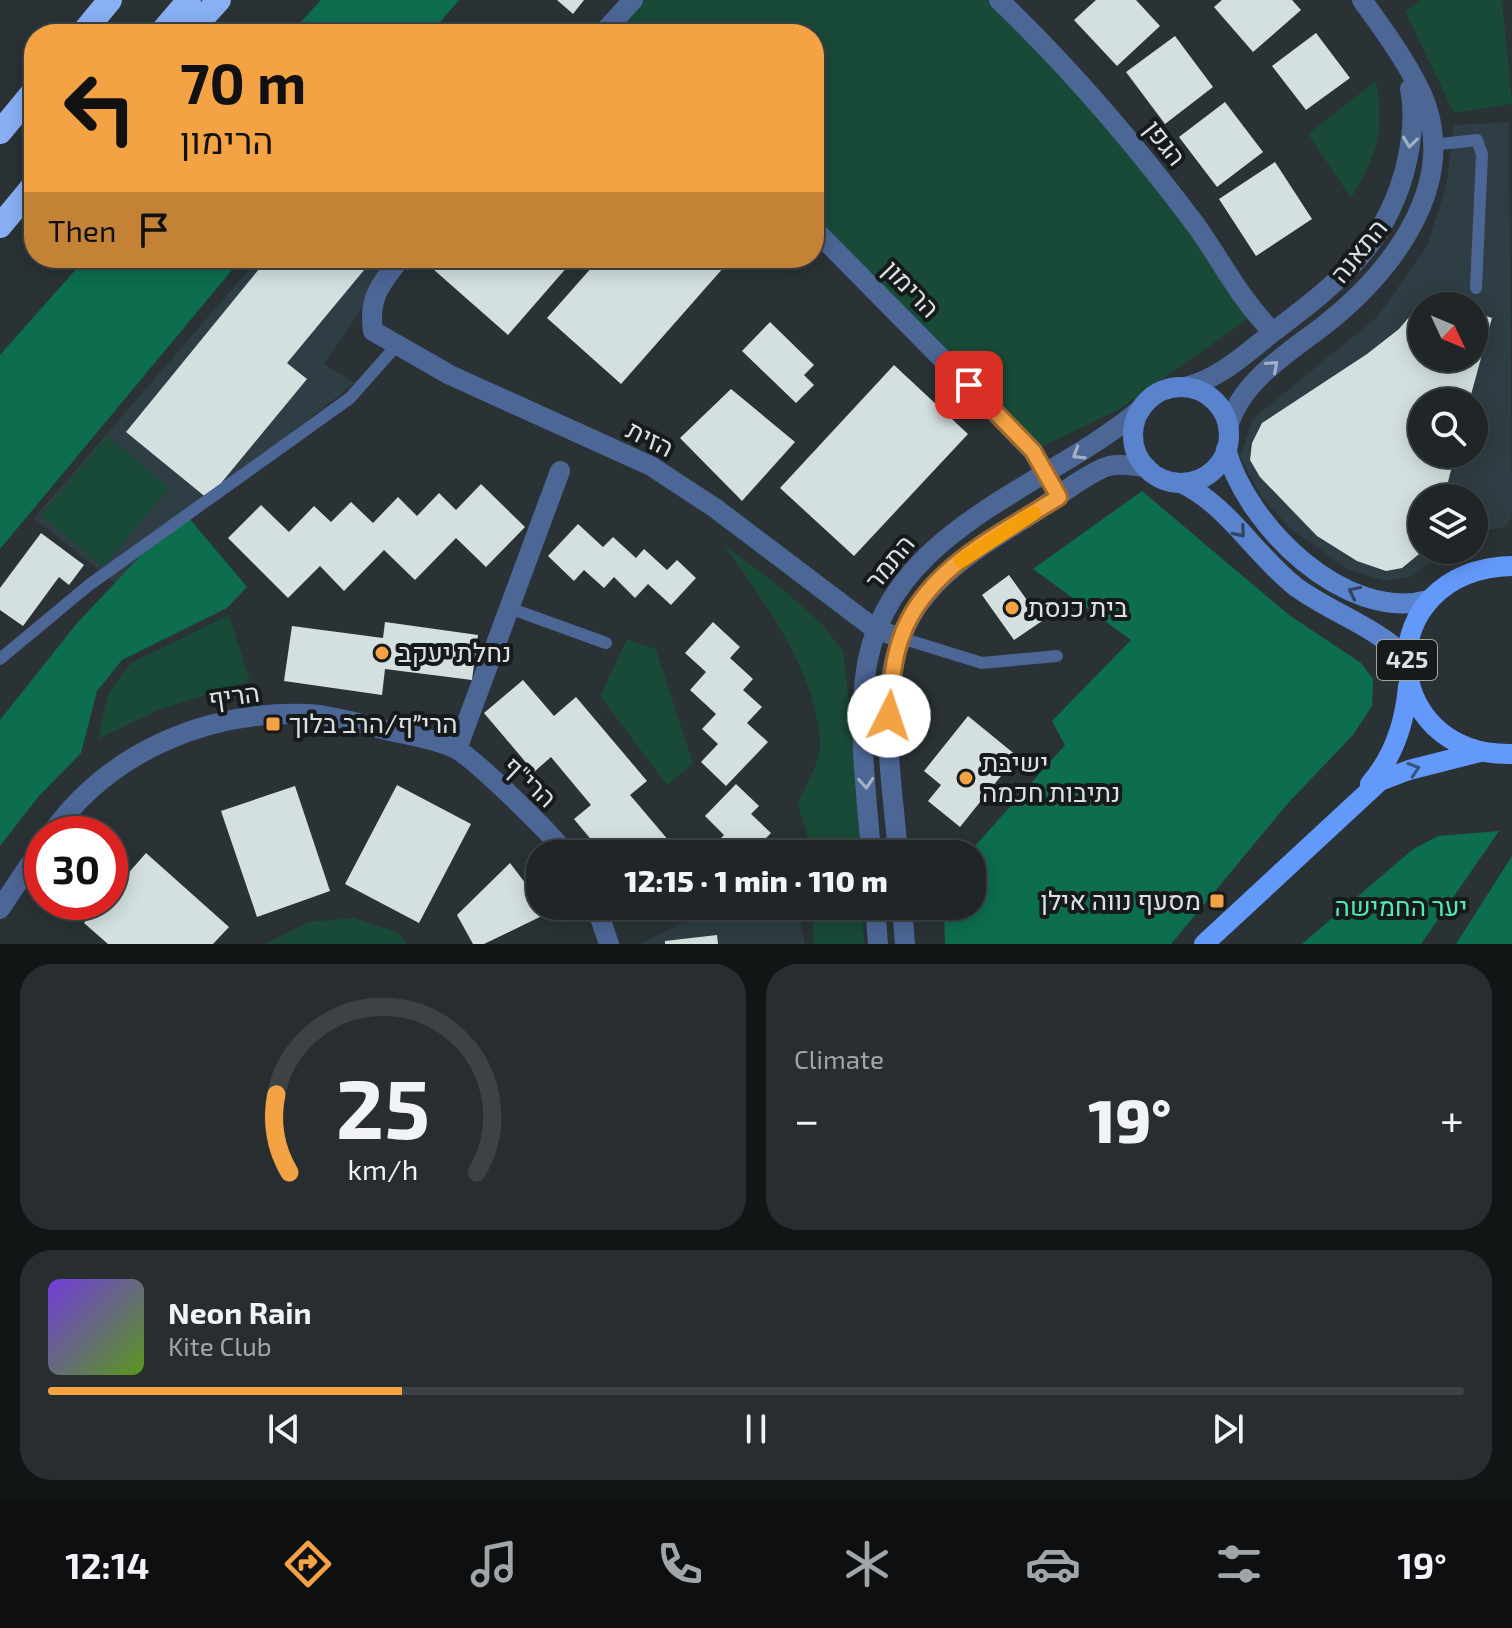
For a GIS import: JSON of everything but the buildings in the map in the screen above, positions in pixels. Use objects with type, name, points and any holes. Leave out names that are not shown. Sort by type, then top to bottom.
[{"type":"highway","points":[[90,24],[110,0]]},
{"type":"highway","points":[[169,24],[189,0]]},
{"type":"highway","points":[[197,24],[219,0]]},
{"type":"highway","points":[[0,132],[24,103]]},
{"type":"highway","points":[[0,226],[24,197]]},
{"type":"highway","points":[[0,238],[24,212]]},
{"type":"main road","name":"425","points":[[1356,801],[1382,771],[1406,715],[1409,682],[1406,657],[1410,632],[1429,600],[1460,575],[1486,567],[1512,552]]},
{"type":"main road","name":"425","points":[[1486,567],[1512,566]]},
{"type":"main road","name":"425","points":[[1409,682],[1418,706],[1434,727],[1455,743],[1480,752],[1512,754]]},
{"type":"main road","name":"425","points":[[1204,944],[1380,781],[1409,770],[1480,752]]},
{"type":"street","points":[[611,24],[633,0]]},
{"type":"street","name":"הגפן","points":[[999,0],[1074,75],[1135,146],[1197,227],[1255,314],[1273,332]]},
{"type":"street","name":"התאנה","points":[[1228,427],[1244,394],[1260,377],[1340,312],[1393,259],[1413,223],[1427,187],[1431,145],[1422,95],[1362,0]]},
{"type":"street","name":"התאנה","points":[[1185,387],[1221,373],[1350,270],[1373,244],[1391,213],[1411,142],[1412,98],[1405,65]]},
{"type":"street","name":"הרימון","points":[[824,239],[1033,451],[1059,497]]},
{"type":"street","name":"הזית","points":[[393,268],[382,281],[370,309],[373,331],[450,375],[651,466],[715,508],[875,629],[901,638]]},
{"type":"street","points":[[1406,657],[1387,638],[1295,585],[1247,542],[1212,501],[1181,483],[1164,481],[1146,467],[1136,452],[1133,435],[1141,409],[1153,396],[1168,389],[1185,387],[1215,401],[1228,427],[1226,449],[1237,484],[1252,508],[1310,566],[1362,597],[1387,605],[1406,606],[1429,600]]},
{"type":"street","name":"התמר","points":[[870,840],[862,716],[865,675],[875,629],[904,579],[931,551],[965,525],[1115,431],[1141,409]]},
{"type":"street","points":[[1181,483],[1211,473],[1226,449]]},
{"type":"street","name":"התמר","points":[[897,840],[889,716],[891,679],[901,638],[925,596],[949,571],[1107,466],[1146,467]]},
{"type":"street","points":[[457,749],[560,471]]},
{"type":"street","name":"הריף","points":[[67,816],[97,783],[144,749],[193,728],[243,719],[309,714],[457,749]]},
{"type":"street","name":"הרי\"ף","points":[[457,749],[551,840]]},
{"type":"street","points":[[0,909],[24,873]]},
{"type":"street","points":[[601,920],[609,944]]},
{"type":"street","points":[[876,920],[878,944]]},
{"type":"street","points":[[903,920],[905,944]]},
{"type":"lane","points":[[1431,145],[1477,140],[1482,154],[1476,288]]},
{"type":"lane","points":[[0,659],[89,585],[350,398],[397,345]]},
{"type":"lane","points":[[509,608],[606,643]]},
{"type":"lane","points":[[901,638],[982,663],[1057,656]]},
{"type":"shaded area","points":[[1509,122],[1512,517],[1504,527],[1488,530],[1488,484],[1408,484],[1408,564],[1427,564],[1410,577],[1385,581],[1348,569],[1292,530],[1261,497],[1240,457],[1253,419],[1378,316],[1427,246],[1446,187],[1454,125]]},
{"type":"shaded area","points":[[250,268],[389,268],[324,364],[355,383],[199,505],[115,583],[34,518]]},
{"type":"shaded area","points":[[688,920],[800,920],[805,944],[640,944]]},
{"type":"green space","points":[[321,0],[459,0],[439,24],[299,24]]},
{"type":"green space","points":[[633,0],[999,0],[1074,75],[1255,314],[1118,410],[1033,451],[824,239],[824,24],[611,24]]},
{"type":"green space","points":[[1422,0],[1502,0],[1512,104],[1454,113],[1405,11]]},
{"type":"green space","points":[[1376,81],[1380,115],[1377,142],[1351,198],[1308,134]]},
{"type":"green space","points":[[77,268],[234,268],[0,549],[0,355]]},
{"type":"green space","points":[[108,436],[169,488],[103,567],[41,515]]},
{"type":"green space","points":[[1142,491],[1289,615],[1361,663],[1373,679],[1372,706],[1353,735],[1289,802],[1171,944],[945,944],[944,920],[986,920],[986,840],[980,840],[1065,745],[1052,721],[1131,640],[1033,569]]},
{"type":"green space","points":[[183,511],[247,587],[227,608],[122,660],[97,691],[81,753],[39,796],[0,846],[0,720],[78,622]]},
{"type":"green space","points":[[724,545],[821,623],[843,651],[855,754],[859,840],[809,840],[798,805],[820,749],[816,714],[798,662]]},
{"type":"green space","points":[[229,615],[250,681],[161,709],[98,739],[109,693],[131,663]]},
{"type":"green space","points":[[627,639],[656,649],[693,764],[667,785],[600,696]]},
{"type":"green space","name":"יער החמישה","points":[[1499,831],[1421,944],[1302,944],[1412,850],[1438,836]]},
{"type":"green space","points":[[1512,856],[1512,944],[1456,944]]},
{"type":"green space","points":[[354,918],[398,933],[407,944],[265,944],[309,922]]},
{"type":"green space","points":[[813,920],[863,920],[864,944],[813,944]]},
{"type":"slow traffic","points":[[961,561],[1034,513]]},
{"type":"place","name":"בית כנסת","points":[[1012,608]]},
{"type":"place","name":"נחלת יעקב","points":[[382,653]]},
{"type":"place","name":"הרי״ף/הרב בלוך","points":[[273,724]]},
{"type":"place","name":"ישיבת נתיבות חכמה","points":[[966,778]]},
{"type":"place","name":"מסעף נווה אילן","points":[[1217,901]]},
{"type":"route","points":[[889,716],[891,679],[901,638],[925,596],[949,571],[980,547],[1059,497],[1033,451],[969,385]]}]
